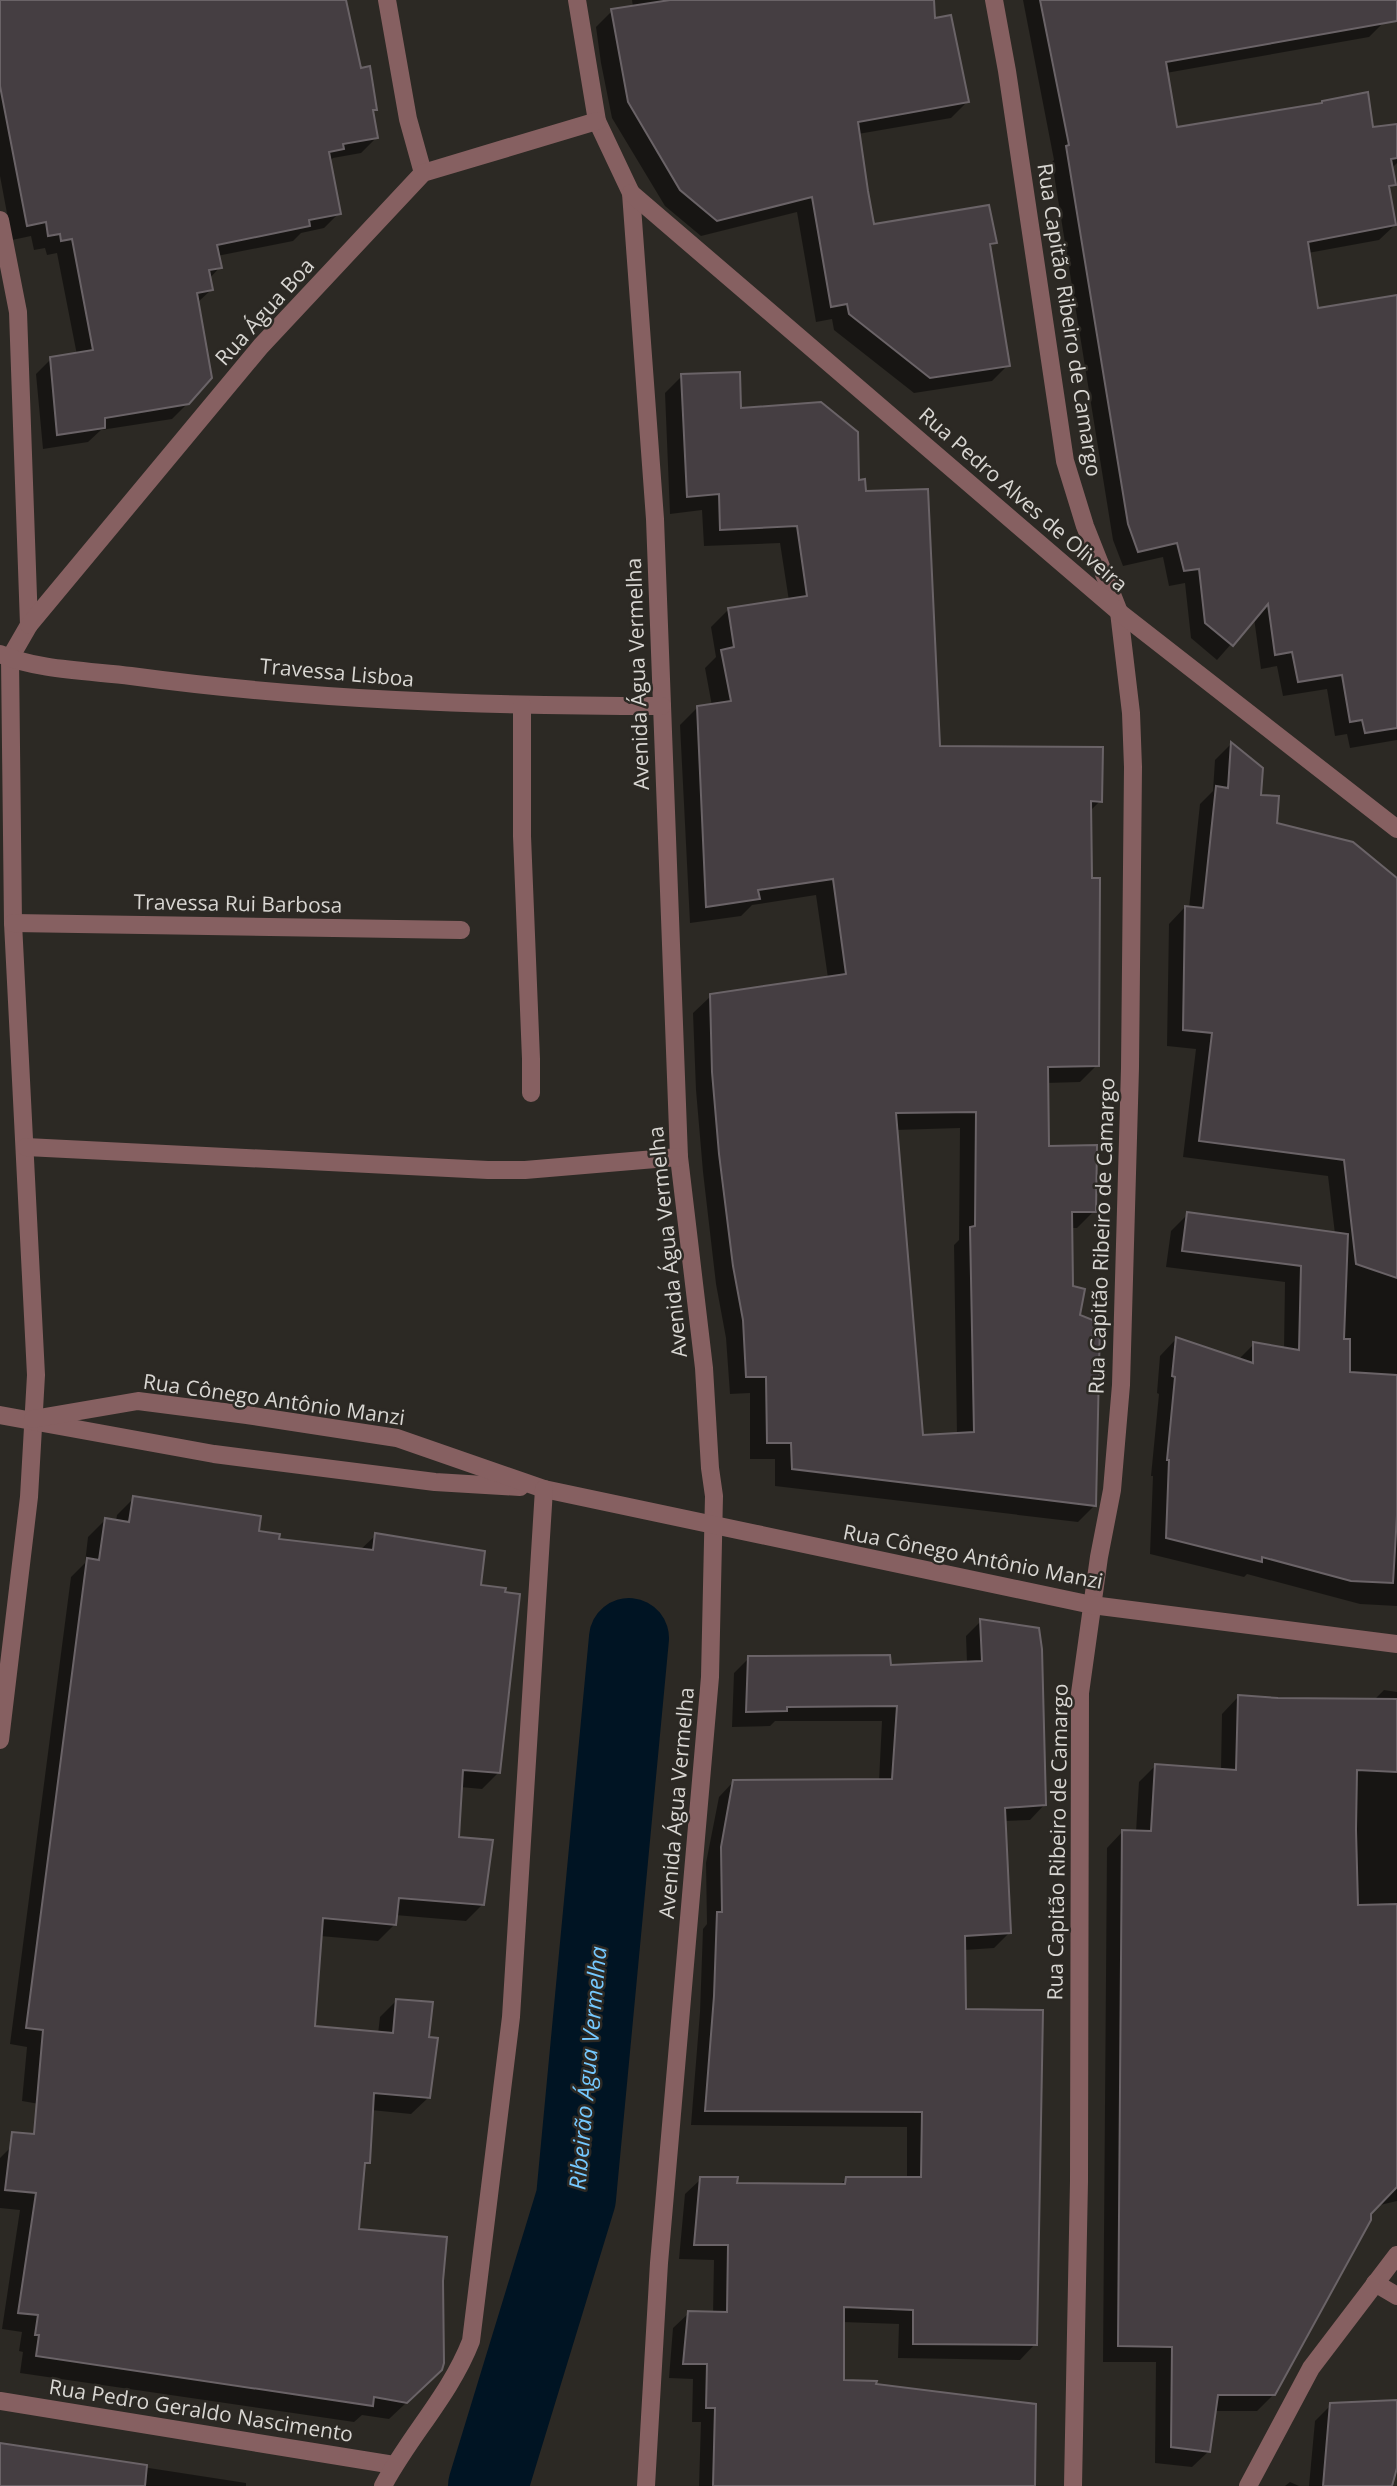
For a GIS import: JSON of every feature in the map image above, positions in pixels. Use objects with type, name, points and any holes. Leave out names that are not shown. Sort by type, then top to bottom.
[{"type":"street","points":[[387,0],[408,119],[424,173]]},
{"type":"street","name":"Avenida Água Vermelha","points":[[577,0],[597,121],[631,193],[655,519],[679,1157],[704,1368],[714,1527],[710,1677],[659,2263],[646,2486]]},
{"type":"street","name":"Rua Capitão Ribeiro de Camargo","points":[[994,0],[1065,461],[1085,526],[1119,612],[1132,713],[1129,1068],[1121,1385],[1112,1490],[1080,1693],[1079,2181],[1073,2486]]},
{"type":"street","name":"Rua Água Boa","points":[[5,656],[261,346],[424,173],[597,121]]},
{"type":"street","name":"Rua Pedro Alves de Oliveira","points":[[631,193],[1119,612],[1397,828]]},
{"type":"street","points":[[0,220],[18,312],[29,625]]},
{"type":"street","points":[[0,1740],[29,1497],[36,1375],[13,923],[5,656]]},
{"type":"street","name":"Travessa Lisboa","points":[[5,656],[68,669],[173,682],[428,703],[662,706]]},
{"type":"street","points":[[522,705],[522,836],[531,1093]]},
{"type":"street","name":"Travessa Rui Barbosa","points":[[13,923],[461,930]]},
{"type":"street","points":[[26,1147],[488,1170],[525,1170],[679,1157]]},
{"type":"street","name":"Rua Cônego Antônio Manzi","points":[[33,1419],[138,1401],[397,1438],[544,1489],[1092,1605],[1397,1644]]},
{"type":"street","name":"Rua Cônego Antônio Manzi","points":[[0,1415],[214,1454],[435,1482],[544,1489]]},
{"type":"street","points":[[383,2486],[394,2465],[460,2369],[471,2341],[511,2017],[544,1489]]},
{"type":"street","points":[[1248,2486],[1311,2368],[1397,2255]]},
{"type":"street","points":[[1374,2283],[1397,2295]]},
{"type":"street","name":"Rua Pedro Geraldo Nascimento","points":[[0,2402],[394,2465]]},
{"type":"building","points":[[0,0],[346,0],[361,68],[370,66],[378,138],[343,144],[344,149],[329,152],[341,214],[309,220],[310,226],[217,245],[222,268],[209,270],[213,290],[197,293],[212,378],[189,404],[105,418],[105,428],[57,435],[50,357],[93,350],[72,239],[61,241],[60,234],[48,236],[46,222],[27,226],[0,86]]},
{"type":"building","points":[[670,0],[934,0],[935,18],[951,15],[969,102],[858,122],[868,191],[874,224],[989,205],[997,243],[990,244],[1010,366],[930,378],[849,314],[847,304],[831,307],[812,197],[717,221],[680,190],[628,102],[611,9]]},
{"type":"building","points":[[1040,0],[1397,0],[1397,21],[1166,62],[1177,127],[1322,103],[1368,92],[1373,127],[1397,124],[1397,158],[1391,159],[1396,185],[1389,186],[1396,225],[1308,242],[1318,308],[1397,295],[1397,728],[1365,733],[1362,720],[1350,722],[1342,675],[1298,682],[1292,652],[1275,655],[1268,604],[1233,646],[1205,623],[1199,569],[1184,571],[1177,543],[1138,552],[1128,524],[1066,146],[1069,145]]},
{"type":"building","points":[[740,372],[741,408],[821,402],[858,432],[859,480],[865,479],[866,491],[928,489],[940,746],[1103,747],[1102,802],[1091,801],[1092,878],[1100,878],[1099,1066],[1048,1067],[1049,1146],[1097,1145],[1096,1212],[1072,1212],[1073,1286],[1085,1289],[1080,1315],[1100,1323],[1096,1506],[792,1469],[791,1443],[767,1443],[766,1377],[746,1377],[743,1320],[733,1266],[719,1154],[712,1072],[710,994],[846,974],[833,879],[758,890],[760,899],[706,907],[697,706],[731,701],[721,650],[734,647],[728,608],[807,596],[797,526],[720,530],[719,494],[687,497],[681,374]],"holes":[[[976,1112],[975,1226],[970,1227],[974,1432],[923,1435],[896,1113]]]},
{"type":"building","points":[[1231,742],[1263,768],[1261,795],[1279,796],[1277,823],[1353,842],[1397,878],[1397,1278],[1356,1264],[1344,1160],[1199,1141],[1212,1033],[1183,1030],[1185,906],[1203,908],[1216,786],[1228,788]]},
{"type":"building","points":[[1187,1212],[1348,1234],[1344,1339],[1350,1339],[1350,1372],[1397,1375],[1397,1515],[1393,1583],[1351,1581],[1262,1557],[1262,1562],[1166,1538],[1167,1460],[1176,1337],[1253,1363],[1253,1342],[1299,1350],[1301,1266],[1182,1251]]},
{"type":"building","points":[[133,1496],[261,1516],[259,1531],[280,1534],[279,1539],[373,1550],[375,1533],[485,1551],[481,1585],[506,1588],[505,1592],[520,1594],[500,1773],[463,1770],[459,1837],[493,1840],[484,1905],[399,1898],[396,1925],[323,1918],[315,2026],[393,2033],[396,1999],[433,2002],[429,2037],[438,2038],[430,2098],[374,2093],[370,2163],[365,2163],[359,2229],[447,2237],[443,2281],[444,2363],[442,2370],[407,2403],[374,2397],[373,2406],[36,2356],[38,2315],[18,2313],[36,2193],[5,2190],[12,2132],[34,2134],[43,2030],[26,2028],[87,1558],[99,1560],[105,1518],[129,1522]]},
{"type":"building","points":[[980,1619],[1039,1628],[1042,1649],[1046,1805],[1005,1808],[1011,1933],[965,1936],[966,2009],[1043,2010],[1037,2345],[913,2344],[913,2310],[844,2307],[844,2380],[877,2381],[876,2384],[1036,2404],[1035,2486],[713,2486],[715,2408],[706,2408],[707,2364],[683,2364],[688,2311],[727,2312],[728,2245],[694,2245],[700,2177],[738,2177],[737,2183],[845,2184],[846,2177],[921,2177],[922,2112],[705,2111],[717,1912],[722,1912],[721,1847],[733,1780],[892,1779],[897,1706],[787,1707],[787,1711],[746,1712],[748,1656],[890,1655],[891,1665],[982,1661]]},
{"type":"building","points":[[1238,1695],[1397,1699],[1397,1772],[1357,1770],[1356,1830],[1358,1905],[1397,1904],[1397,2187],[1371,2214],[1371,2220],[1275,2395],[1218,2395],[1210,2452],[1171,2447],[1172,2347],[1118,2346],[1122,1830],[1151,1831],[1155,1764],[1236,1770]]},
{"type":"building","points":[[1397,2400],[1397,2468],[1392,2486],[1323,2486],[1330,2403]]},
{"type":"building","points":[[0,2443],[147,2465],[145,2486],[0,2486]]},
{"type":"waterway","name":"Ribeirão Água Vermelha","points":[[488,2486],[576,2198],[629,1638]]}]
